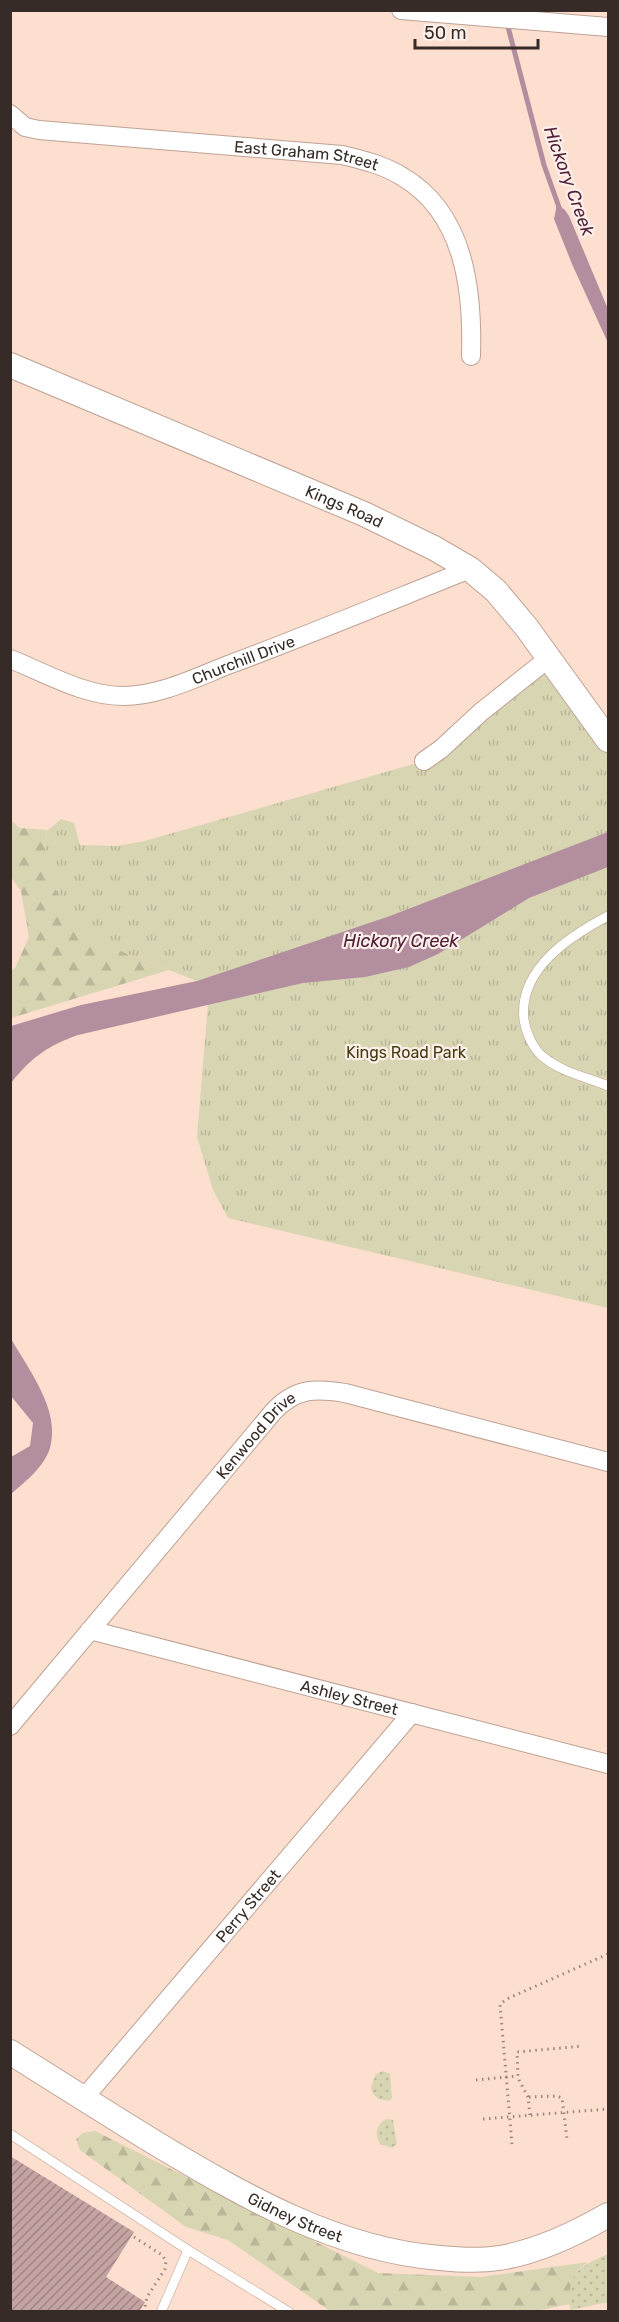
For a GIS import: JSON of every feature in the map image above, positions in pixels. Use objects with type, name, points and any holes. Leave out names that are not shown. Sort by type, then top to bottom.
[{"type":"street","points":[[401,10],[609,27]]},
{"type":"street","name":"East Graham Street","points":[[10,114],[25,127],[50,132],[342,155],[368,161],[403,177],[433,203],[458,247],[465,266],[469,289],[472,316],[471,356]]},
{"type":"street","name":"Kings Road","points":[[10,365],[364,514],[434,548],[470,569],[496,591],[609,740]]},
{"type":"street","name":"Churchill Drive","points":[[10,659],[98,693],[122,696],[141,695],[168,688],[250,657],[470,569]]},
{"type":"street","points":[[424,761],[549,658]]},
{"type":"street","name":"Kenwood Drive","points":[[10,1725],[273,1412],[282,1402],[303,1391],[327,1390],[345,1393],[609,1462]]},
{"type":"street","name":"Ashley Street","points":[[90,1630],[609,1764]]},
{"type":"street","name":"Perry Street","points":[[83,2099],[412,1713]]},
{"type":"street","name":"Gidney Street","points":[[10,2052],[211,2176],[247,2195],[334,2234],[373,2248],[411,2256],[435,2258],[472,2260],[498,2258],[522,2254],[609,2215]]},
{"type":"lane","points":[[609,916],[584,929],[542,963],[528,984],[524,1013],[526,1030],[541,1055],[561,1069],[609,1086]]},
{"type":"lane","points":[[10,2134],[289,2312]]},
{"type":"lane","points":[[161,2312],[189,2250]]},
{"type":"path","points":[[512,2144],[499,2008],[501,2003],[609,1954]]},
{"type":"path","points":[[530,2115],[528,2097],[517,2076],[516,2054],[583,2046]]},
{"type":"path","points":[[476,2080],[517,2076]]},
{"type":"path","points":[[528,2097],[559,2096],[563,2100],[567,2139]]},
{"type":"path","points":[[483,2120],[609,2109]]},
{"type":"path","points":[[134,2237],[162,2255],[166,2261],[165,2269],[147,2297],[144,2312]]},
{"type":"green space","name":"Kings Road Park","points":[[549,658],[608,740],[608,1308],[228,1218],[213,1190],[197,1137],[208,1004],[197,981],[108,946],[72,917],[51,882],[45,852],[47,831],[61,819],[74,823],[80,845],[117,846],[145,841],[424,761]]},
{"type":"green space","points":[[11,820],[19,828],[47,830],[45,852],[108,946],[169,970],[11,1018],[11,971],[15,968],[29,937],[21,891],[11,877]]},
{"type":"green space","points":[[383,2071],[390,2074],[391,2100],[378,2098],[372,2091],[371,2087],[376,2074]]},
{"type":"green space","points":[[386,2119],[393,2120],[397,2144],[392,2148],[380,2144],[377,2137],[378,2127]]},
{"type":"green space","points":[[95,2131],[378,2273],[481,2277],[588,2262],[578,2270],[572,2280],[569,2292],[570,2304],[531,2312],[330,2311],[228,2240],[186,2227],[80,2150],[76,2139],[83,2133]]},
{"type":"green space","points":[[608,2254],[608,2302],[571,2310],[568,2289],[575,2274]]},
{"type":"water","name":"Hickory Creek","points":[[557,204],[569,216],[608,309],[608,343],[554,219]]},
{"type":"water","name":"Hickory Creek","points":[[608,832],[608,867],[529,898],[438,954],[409,967],[365,977],[303,983],[78,1035],[57,1043],[41,1053],[11,1083],[11,1026],[81,1005],[197,981],[390,916]]},
{"type":"water","points":[[10,1337],[41,1390],[51,1419],[52,1434],[50,1448],[43,1462],[34,1474],[11,1494],[11,1457],[30,1446],[33,1423],[11,1396]]},
{"type":"building","points":[[10,2156],[134,2232],[106,2277],[145,2302],[139,2312],[10,2312]]},
{"type":"waterway","name":"Hickory Creek","points":[[507,23],[544,165],[560,210]]}]
